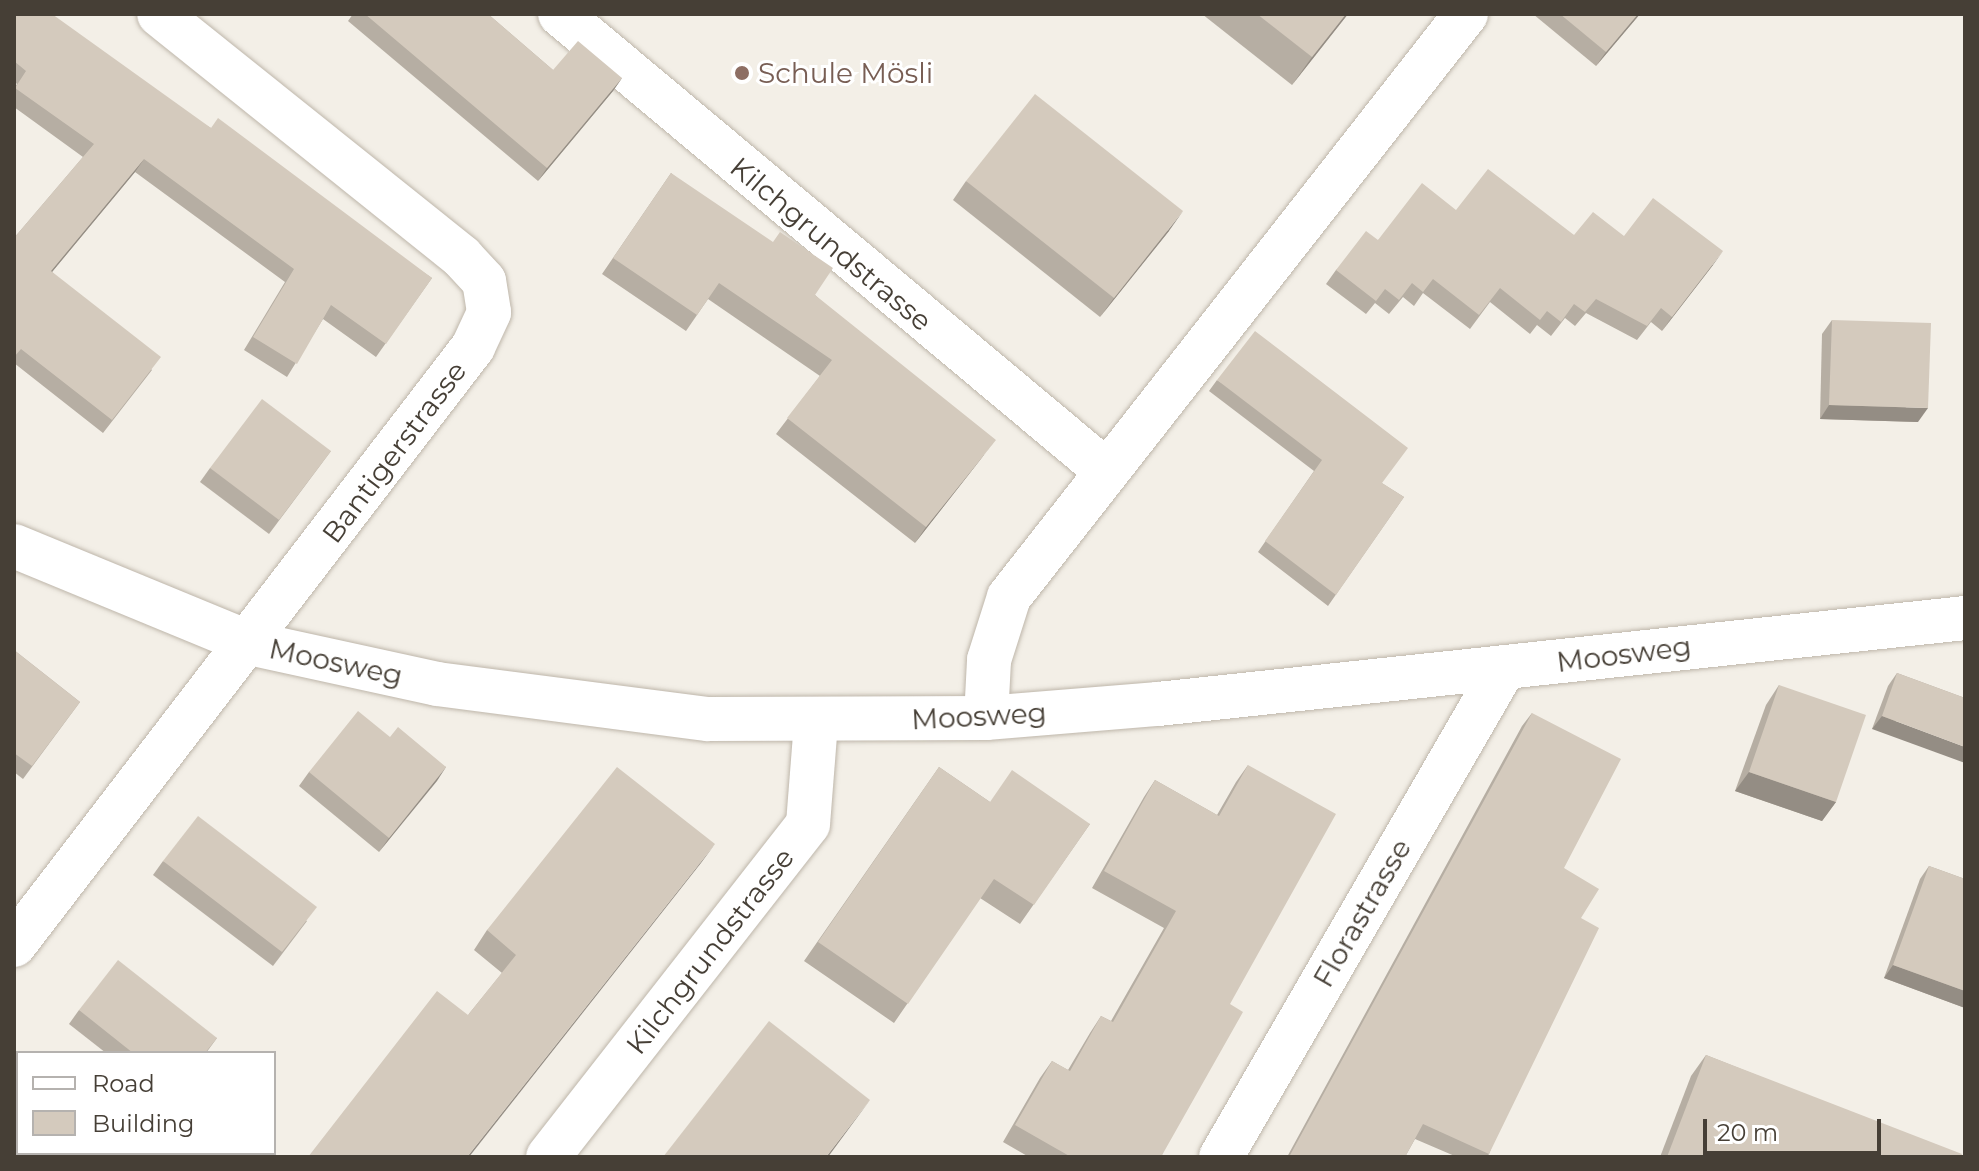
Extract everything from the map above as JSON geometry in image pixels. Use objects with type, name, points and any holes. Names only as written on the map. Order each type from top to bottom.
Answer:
[{"type":"street","name":"Bantigerstrasse","points":[[14,945],[249,643],[473,347],[489,296],[462,257],[159,14]]},
{"type":"street","name":"Kilchgrundstrasse","points":[[560,14],[1105,470]]},
{"type":"street","points":[[986,718],[989,660],[1009,597],[1105,470],[1466,14]]},
{"type":"street","name":"Moosweg","points":[[14,546],[249,643],[579,707],[816,722],[986,718],[1504,668],[1965,618]]},
{"type":"street","name":"Florastrasse","points":[[1221,1157],[1504,668]]},
{"type":"street","name":"Kilchgrundstrasse","points":[[548,1157],[802,834],[814,800],[816,722]]},
{"type":"building","points":[[14,14],[52,14],[211,128],[218,118],[432,278],[386,344],[331,305],[297,364],[253,337],[294,269],[144,159],[51,271],[161,357],[112,420],[21,349],[14,357],[14,238],[94,144],[15,88],[26,71],[14,61]]},
{"type":"building","points":[[365,14],[488,14],[553,70],[578,41],[622,78],[547,168]]},
{"type":"building","points":[[1257,14],[1346,14],[1312,57]]},
{"type":"building","points":[[1560,14],[1638,14],[1606,52]]},
{"type":"building","points":[[1035,94],[1183,211],[1114,298],[966,181]]},
{"type":"building","points":[[1488,169],[1574,235],[1593,212],[1624,236],[1653,198],[1723,251],[1672,317],[1661,308],[1647,326],[1596,299],[1585,312],[1574,304],[1561,322],[1547,311],[1540,320],[1500,288],[1479,315],[1433,279],[1423,292],[1412,283],[1399,300],[1385,289],[1376,301],[1336,270],[1366,231],[1378,240],[1422,183],[1456,210]]},
{"type":"building","points":[[671,173],[773,242],[780,232],[833,268],[815,295],[996,440],[926,527],[787,418],[832,360],[719,283],[697,315],[613,258]]},
{"type":"building","points":[[1832,320],[1931,323],[1928,408],[1829,405]]},
{"type":"building","points":[[1255,331],[1408,448],[1382,483],[1404,497],[1336,595],[1265,541],[1322,460],[1217,380]]},
{"type":"building","points":[[262,399],[331,451],[279,520],[210,468]]},
{"type":"building","points":[[14,650],[80,702],[32,766],[14,753]]},
{"type":"building","points":[[1897,673],[1965,698],[1965,747],[1882,716]]},
{"type":"building","points":[[1779,685],[1866,715],[1836,802],[1749,772]]},
{"type":"building","points":[[358,711],[390,737],[398,727],[446,767],[389,838],[309,772]]},
{"type":"building","points":[[1532,713],[1621,759],[1564,868],[1599,889],[1581,918],[1599,928],[1489,1154],[1423,1124],[1405,1157],[1289,1157]]},
{"type":"building","points":[[1248,765],[1336,814],[1230,1004],[1243,1012],[1161,1157],[1071,1157],[1015,1125],[1052,1061],[1070,1071],[1101,1016],[1113,1022],[1176,911],[1104,871],[1155,780],[1219,816]]},
{"type":"building","points":[[617,767],[715,844],[467,1157],[308,1157],[437,991],[468,1015],[516,955],[487,930]]},
{"type":"building","points":[[939,767],[990,802],[1012,770],[1090,824],[1034,905],[994,879],[908,1004],[818,942]]},
{"type":"building","points":[[198,816],[317,907],[282,952],[163,861]]},
{"type":"building","points":[[1929,866],[1965,879],[1965,991],[1893,965]]},
{"type":"building","points":[[118,960],[217,1038],[207,1051],[130,1051],[79,1010]]},
{"type":"building","points":[[769,1021],[870,1100],[826,1157],[663,1157]]},
{"type":"building","points":[[1706,1055],[1962,1154],[1961,1157],[1667,1157]]},
{"type":"building","points":[[15,1084],[16,1155],[108,1157],[14,1157]]},
{"type":"place","name":"Schule Mösli","points":[[742,73]]}]
